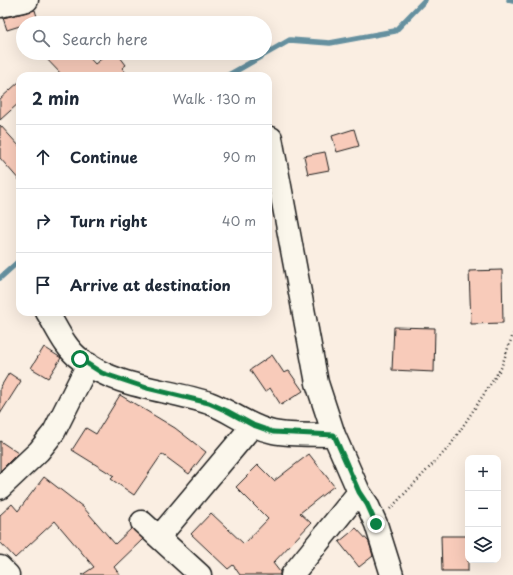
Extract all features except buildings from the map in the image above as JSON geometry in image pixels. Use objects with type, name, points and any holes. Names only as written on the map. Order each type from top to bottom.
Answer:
[{"type":"street","points":[[0,6],[27,0]]},
{"type":"street","points":[[272,143],[317,382],[334,435],[359,492],[367,504],[376,524],[392,575]]},
{"type":"street","points":[[49,316],[67,345],[80,359],[102,373],[147,388],[209,403],[253,425],[279,432],[334,435]]},
{"type":"street","points":[[0,488],[39,451],[54,432],[88,364]]},
{"type":"street","points":[[159,537],[253,425]]},
{"type":"street","points":[[292,575],[359,492]]},
{"type":"street","points":[[142,522],[200,575]]},
{"type":"street","points":[[0,568],[8,575]]},
{"type":"path","points":[[376,524],[450,446],[502,368],[513,334]]},
{"type":"waterway","points":[[272,50],[290,40],[330,43],[395,31],[425,0]]},
{"type":"waterway","points":[[509,0],[513,1]]},
{"type":"waterway","points":[[234,72],[255,60]]},
{"type":"waterway","points":[[0,278],[16,264]]},
{"type":"route","points":[[80,359],[102,373],[147,388],[209,403],[253,425],[273,432],[334,435],[359,492],[367,504],[376,524]]}]
